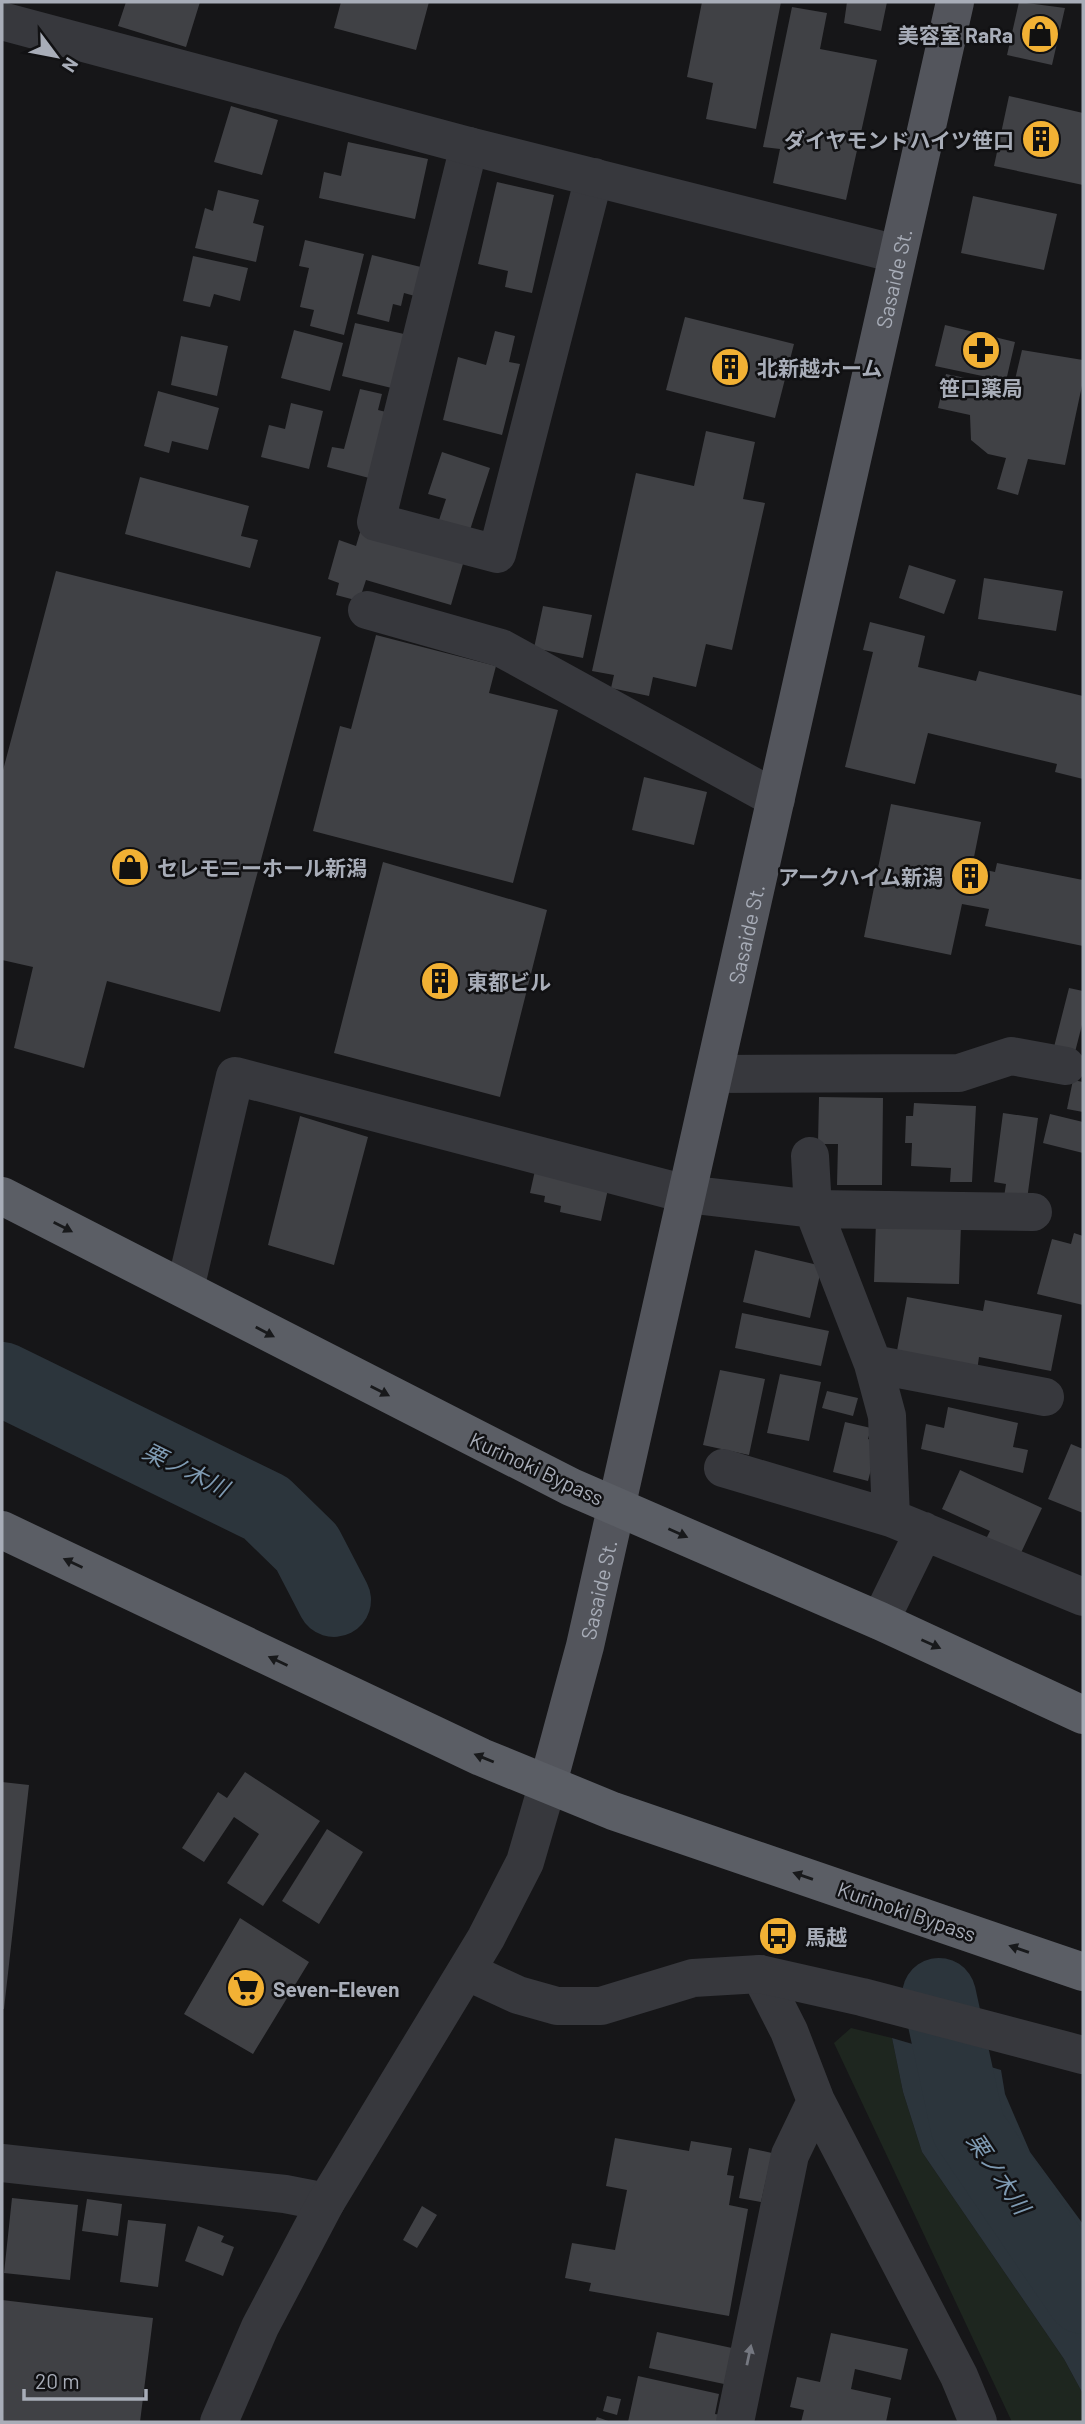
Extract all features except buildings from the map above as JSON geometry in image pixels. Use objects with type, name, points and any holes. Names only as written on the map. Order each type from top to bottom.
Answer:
[{"type":"highway","name":"Kurinoki Bypass","points":[[2,1196],[570,1487],[880,1621],[1083,1715]]},
{"type":"highway","name":"Kurinoki Bypass","points":[[2,1530],[481,1757],[613,1811],[1083,1972]]},
{"type":"main road","name":"Sasaide St.","points":[[548,1783],[584,1646],[955,2]]},
{"type":"street","points":[[2,20],[469,146],[897,254]]},
{"type":"street","points":[[469,146],[376,522],[497,554],[594,177]]},
{"type":"street","points":[[367,610],[500,648],[776,799]]},
{"type":"street","points":[[714,1074],[959,1073],[1012,1056],[1066,1066]]},
{"type":"street","points":[[185,1289],[236,1076],[686,1194],[813,1209],[1033,1212]]},
{"type":"street","points":[[810,1156],[813,1209],[873,1364],[887,1416],[908,1525],[880,1621]]},
{"type":"street","points":[[873,1364],[1045,1397]]},
{"type":"street","points":[[723,1468],[908,1525],[1083,1597]]},
{"type":"street","points":[[219,2422],[260,2327],[326,2202],[466,1970],[525,1862],[548,1783]]},
{"type":"street","points":[[466,1970],[518,1996],[557,2006],[601,2006],[693,1978],[760,1974],[862,1997],[1083,2055]]},
{"type":"street","points":[[760,1974],[789,2031],[816,2101],[959,2376],[978,2422]]},
{"type":"street","points":[[735,2422],[790,2155],[816,2101]]},
{"type":"street","points":[[2,2163],[285,2194],[326,2202]]},
{"type":"shaded area","points":[[851,2028],[892,2038],[903,2092],[922,2152],[1064,2359],[1083,2394],[1083,2422],[1012,2422],[834,2043]]},
{"type":"water","points":[[892,2038],[1001,2070],[1005,2094],[1030,2152],[1083,2224],[1083,2394],[1064,2359],[922,2152],[903,2092]]},
{"type":"waterway","name":"栗ノ木川","points":[[2,1379],[266,1508],[307,1548],[334,1600]]},
{"type":"waterway","name":"栗ノ木川","points":[[939,1995],[968,2128],[1083,2297]]},
{"type":"place","name":"美容室 RaRa","points":[[1040,34]]},
{"type":"place","name":"ダイヤモンドハイツ笹口","points":[[1041,139]]},
{"type":"place","name":"笹口薬局","points":[[981,350]]},
{"type":"place","name":"北新越ホーム","points":[[730,367]]},
{"type":"place","name":"セレモニーホール新潟","points":[[130,867]]},
{"type":"place","name":"アークハイム新潟","points":[[970,876]]},
{"type":"place","name":"東都ビル","points":[[440,981]]},
{"type":"place","name":"馬越","points":[[778,1936]]},
{"type":"place","name":"Seven-Eleven","points":[[246,1988]]}]
